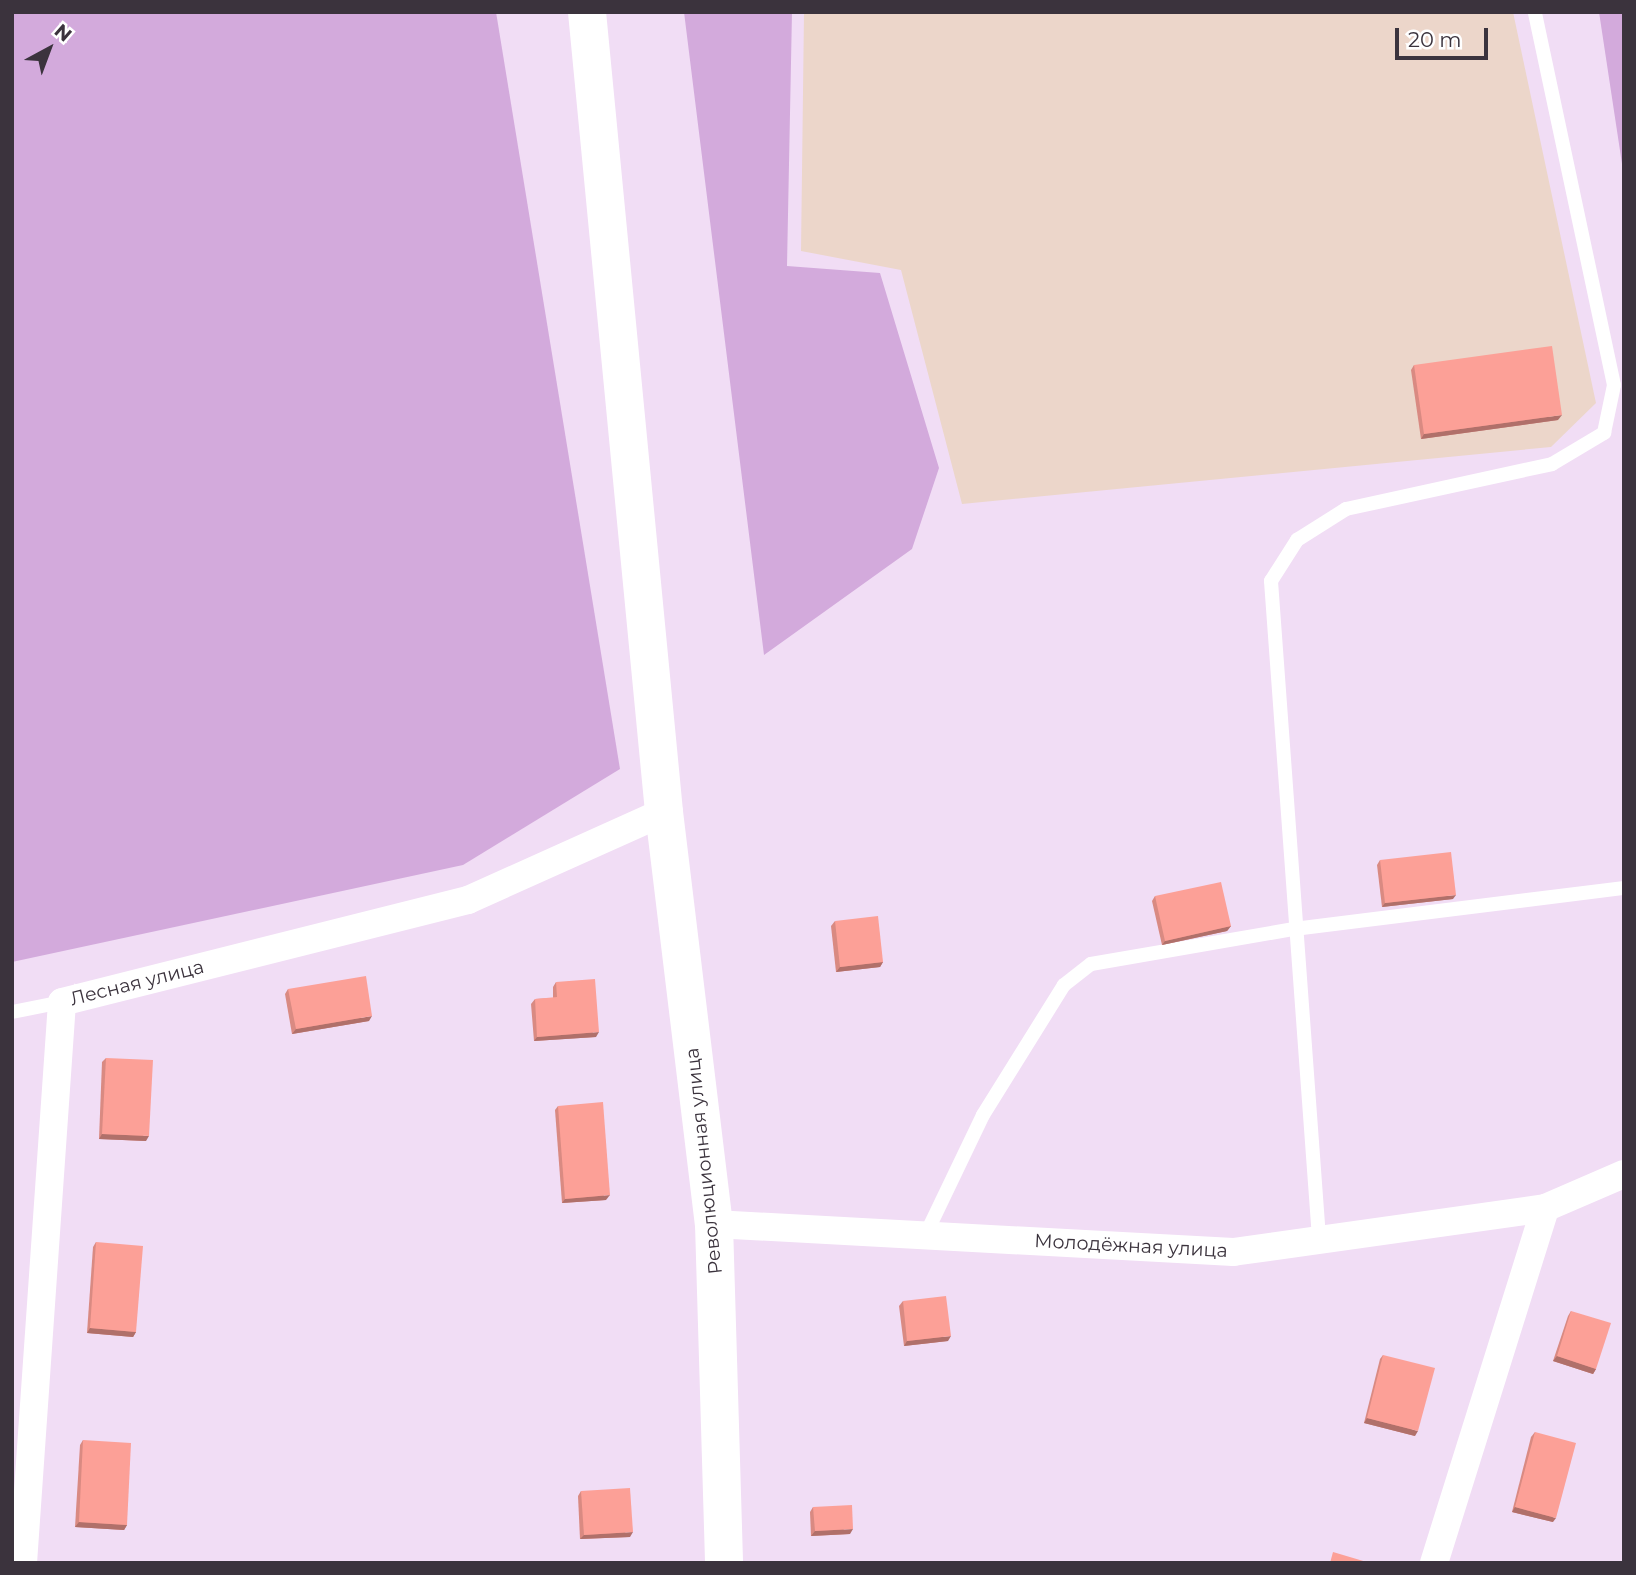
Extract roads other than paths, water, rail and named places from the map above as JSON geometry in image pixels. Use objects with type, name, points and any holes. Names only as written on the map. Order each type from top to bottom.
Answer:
[{"type":"street","name":"Революционная улица","points":[[587,12],[664,807],[714,1224],[724,1563]]},
{"type":"street","name":"Лесная улица","points":[[23,1563],[62,1002],[468,900],[664,807]]},
{"type":"street","name":"Молодёжная улица","points":[[714,1224],[1233,1252],[1545,1208],[1624,1174]]},
{"type":"street","points":[[1434,1563],[1545,1208]]},
{"type":"lane","points":[[1319,1238],[1294,929],[1271,581],[1297,540],[1346,509],[1552,464],[1604,433],[1614,385],[1535,12]]},
{"type":"lane","points":[[925,1236],[983,1115],[1064,985],[1091,964],[1294,929],[1624,888]]},
{"type":"lane","points":[[12,1012],[62,1002]]}]
